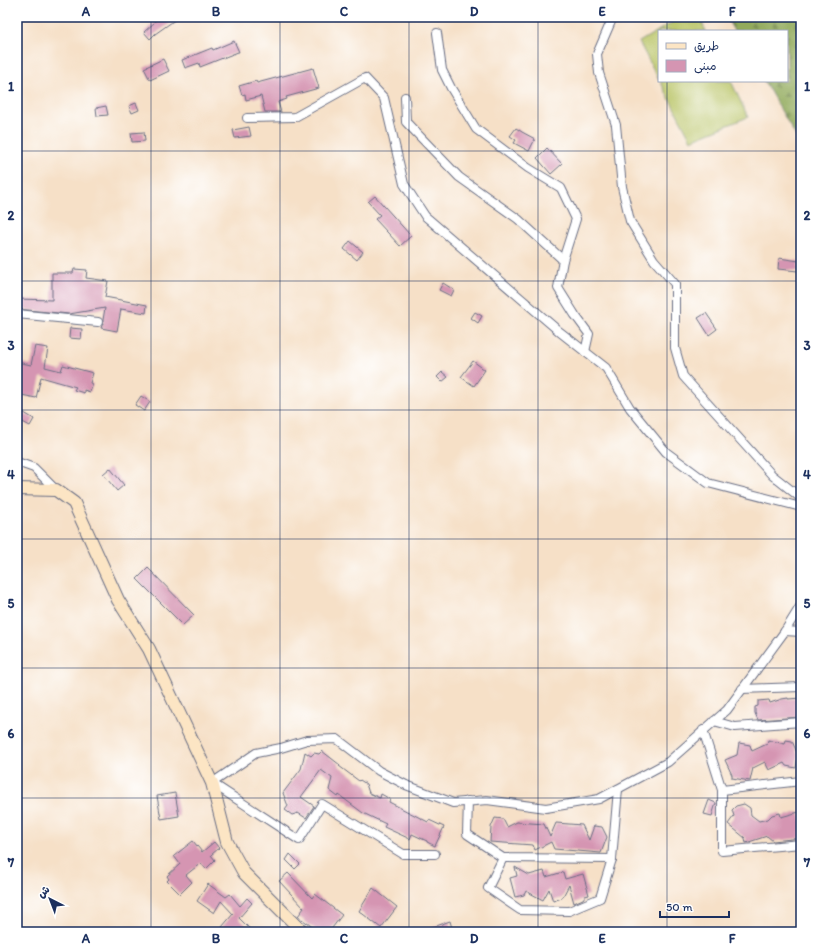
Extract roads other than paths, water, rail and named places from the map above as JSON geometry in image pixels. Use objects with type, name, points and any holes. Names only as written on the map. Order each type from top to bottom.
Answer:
[{"type":"main road","points":[[17,489],[56,490],[74,503],[118,600],[149,649],[212,783],[227,842],[244,872],[303,932]]},
{"type":"street","points":[[613,17],[598,54],[599,73],[616,125],[622,187],[630,221],[654,260],[675,284],[675,348],[683,376],[772,475],[801,498]]},
{"type":"street","points":[[437,33],[442,70],[476,129],[528,168],[561,188],[576,219],[563,260],[558,288],[589,334],[585,352]]},
{"type":"street","points":[[247,118],[295,117],[365,78],[384,98],[404,184],[424,216],[560,332],[606,368],[630,408],[666,452],[708,483],[801,507]]},
{"type":"street","points":[[405,97],[406,122],[459,177],[518,219],[563,260]]},
{"type":"street","points":[[17,314],[98,322]]},
{"type":"street","points":[[17,462],[34,468],[56,490]]},
{"type":"street","points":[[435,854],[402,854],[322,804],[299,840],[212,783],[256,753],[281,748],[307,740],[337,739],[379,771],[406,785],[453,803],[487,800],[546,808],[599,799],[668,762],[726,710],[785,631],[801,606]]},
{"type":"street","points":[[785,631],[801,632]]},
{"type":"street","points":[[742,689],[801,687]]},
{"type":"street","points":[[714,721],[735,727],[801,722]]},
{"type":"street","points":[[703,730],[722,790],[722,851],[801,844]]},
{"type":"street","points":[[722,790],[801,781]]},
{"type":"street","points":[[503,858],[488,888],[520,910],[569,911],[600,898],[612,860],[618,789]]},
{"type":"street","points":[[468,801],[467,834],[503,858],[612,860]]}]
